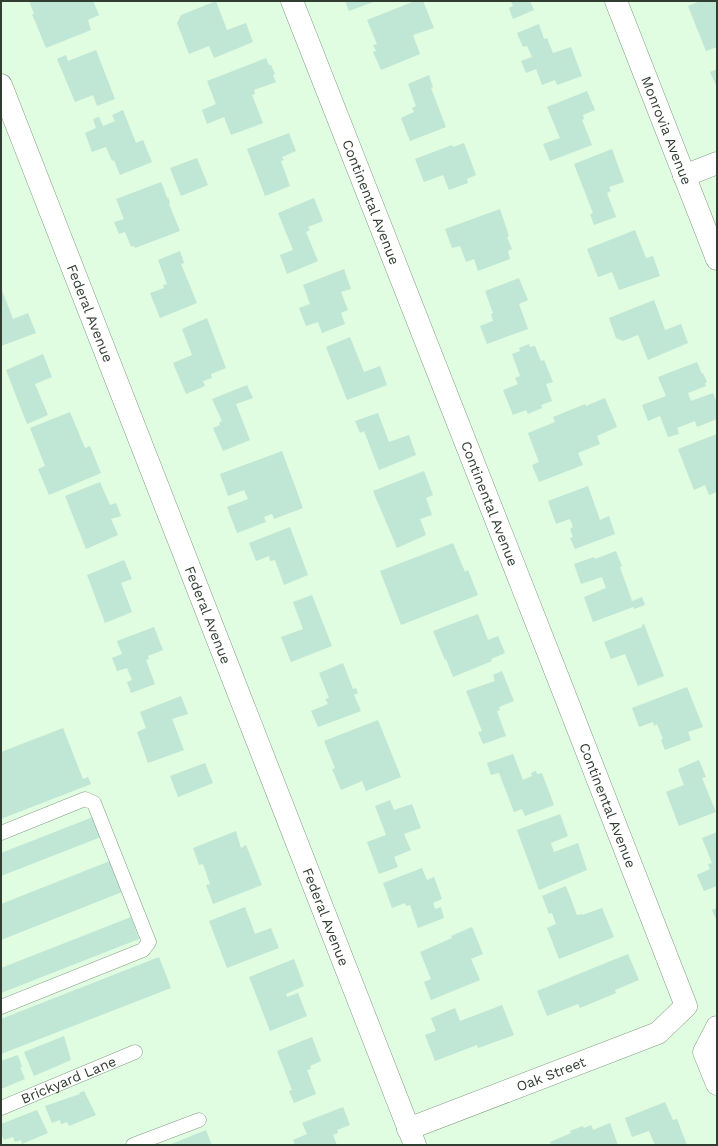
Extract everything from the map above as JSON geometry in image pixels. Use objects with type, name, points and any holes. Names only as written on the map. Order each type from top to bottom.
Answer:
[{"type":"street","name":"Continental Avenue","points":[[292,1],[686,1006]]},
{"type":"street","name":"Monrovia Avenue","points":[[616,1],[717,259]]},
{"type":"street","name":"Federal Avenue","points":[[1,85],[412,1137]]},
{"type":"street","points":[[684,176],[717,163]]},
{"type":"street","name":"Oak Street","points":[[412,1137],[658,1033],[686,1006]]},
{"type":"street","points":[[717,1027],[704,1052],[717,1084]]},
{"type":"lane","points":[[1,833],[85,799],[94,803],[149,942],[143,950],[1,1007]]},
{"type":"lane","name":"Brickyard Lane","points":[[1,1108],[135,1052]]},
{"type":"lane","points":[[133,1145],[199,1120]]},
{"type":"building","points":[[29,1],[93,1],[99,15],[88,20],[91,30],[46,48],[32,14],[34,14]]},
{"type":"building","points":[[216,1],[227,30],[246,23],[253,42],[214,58],[209,46],[189,54],[177,23],[181,15]]},
{"type":"building","points":[[345,1],[376,1],[349,11]]},
{"type":"building","points":[[415,1],[423,1],[434,28],[413,35],[420,54],[381,70],[373,52],[376,51],[373,45],[377,44],[367,20]]},
{"type":"building","points":[[511,1],[530,1],[534,10],[513,19],[509,8],[513,6]]},
{"type":"building","points":[[700,1],[717,1],[717,47],[706,51],[688,6]]},
{"type":"building","points":[[539,24],[544,39],[547,38],[553,53],[571,47],[582,76],[557,85],[555,80],[542,85],[536,69],[526,73],[521,61],[532,57],[527,46],[523,47],[517,33]]},
{"type":"building","points":[[96,50],[115,99],[97,106],[93,95],[75,102],[57,59],[66,55],[68,61]]},
{"type":"building","points":[[266,58],[275,74],[273,75],[276,82],[254,90],[255,94],[252,95],[263,123],[231,135],[224,117],[207,124],[202,110],[216,104],[207,81]]},
{"type":"building","points":[[717,69],[717,88],[710,72]]},
{"type":"building","points":[[429,75],[433,87],[431,88],[446,127],[410,141],[401,118],[414,112],[412,108],[416,106],[408,84]]},
{"type":"building","points":[[587,91],[595,110],[583,115],[584,119],[582,120],[592,145],[550,161],[543,144],[560,138],[547,107]]},
{"type":"building","points":[[123,110],[136,143],[143,140],[152,162],[120,175],[114,160],[112,161],[106,147],[92,152],[85,133],[96,128],[93,119],[99,117],[103,126],[115,121],[112,115]]},
{"type":"building","points":[[289,133],[296,151],[282,157],[284,160],[281,161],[290,186],[265,196],[247,149]]},
{"type":"building","points":[[464,143],[476,175],[467,179],[468,183],[449,190],[443,175],[424,182],[415,159],[452,145],[453,147]]},
{"type":"building","points":[[612,149],[624,182],[609,187],[611,191],[607,193],[616,217],[594,225],[590,214],[593,213],[574,164]]},
{"type":"building","points":[[197,158],[208,185],[181,196],[170,168]]},
{"type":"building","points":[[161,182],[180,231],[135,248],[134,246],[131,247],[125,232],[119,234],[114,222],[124,219],[116,199]]},
{"type":"building","points":[[314,198],[323,221],[308,227],[310,230],[306,232],[318,261],[287,274],[280,255],[293,250],[278,213]]},
{"type":"building","points":[[500,209],[509,236],[507,237],[512,249],[508,251],[510,259],[478,271],[474,259],[466,262],[460,246],[452,248],[445,229]]},
{"type":"building","points":[[635,230],[646,258],[653,256],[660,276],[619,290],[612,272],[598,277],[587,249]]},
{"type":"building","points":[[180,251],[184,263],[181,264],[197,303],[160,318],[150,293],[164,288],[163,285],[167,284],[158,260]]},
{"type":"building","points":[[344,269],[351,289],[341,292],[348,310],[341,313],[345,324],[322,333],[318,322],[306,326],[299,308],[310,304],[303,285]]},
{"type":"building","points":[[519,278],[528,300],[519,304],[528,329],[487,344],[480,326],[493,321],[491,314],[493,313],[485,291]]},
{"type":"building","points":[[1,288],[13,319],[28,313],[36,333],[1,346]]},
{"type":"building","points":[[654,300],[665,330],[681,324],[688,343],[648,360],[638,335],[623,341],[616,338],[609,318]]},
{"type":"building","points":[[207,318],[226,368],[211,374],[212,378],[203,381],[205,386],[186,394],[173,363],[192,355],[182,329]]},
{"type":"building","points":[[350,337],[364,372],[380,366],[387,385],[347,400],[326,347]]},
{"type":"building","points":[[529,344],[530,347],[535,346],[541,361],[544,360],[553,382],[546,384],[552,401],[541,405],[542,408],[528,414],[526,410],[513,415],[503,390],[518,384],[515,378],[520,376],[512,354],[520,351],[519,348]]},
{"type":"building","points":[[43,354],[52,377],[35,384],[48,415],[27,424],[6,370]]},
{"type":"building","points":[[697,362],[707,382],[705,383],[706,386],[688,393],[691,401],[713,393],[717,403],[717,419],[697,427],[695,421],[677,428],[679,434],[668,437],[660,416],[648,421],[642,405],[666,396],[658,377]]},
{"type":"building","points":[[247,385],[253,398],[236,404],[250,440],[223,451],[213,428],[220,425],[219,423],[222,421],[212,399]]},
{"type":"building","points":[[605,398],[617,427],[597,436],[600,444],[578,453],[583,465],[539,482],[532,465],[539,462],[528,433],[555,422],[553,417],[585,404],[586,406]]},
{"type":"building","points":[[70,412],[85,448],[90,446],[101,473],[49,495],[38,469],[45,466],[30,428]]},
{"type":"building","points":[[378,413],[389,442],[409,435],[416,455],[379,470],[364,431],[360,433],[355,421]]},
{"type":"building","points":[[717,434],[717,492],[709,495],[705,485],[694,490],[678,449]]},
{"type":"building","points":[[282,451],[303,508],[274,519],[272,514],[264,517],[266,522],[237,533],[227,507],[248,499],[244,490],[228,496],[220,474]]},
{"type":"building","points":[[424,471],[433,495],[426,498],[432,515],[420,519],[426,535],[397,548],[373,491]]},
{"type":"building","points":[[100,482],[110,505],[116,503],[121,516],[111,519],[118,535],[86,549],[65,496]]},
{"type":"building","points":[[588,486],[600,520],[609,516],[615,534],[575,549],[570,538],[573,537],[570,529],[573,527],[570,519],[556,524],[548,501]]},
{"type":"building","points":[[290,527],[308,575],[284,585],[275,560],[270,561],[269,556],[256,561],[249,543]]},
{"type":"building","points":[[453,543],[465,572],[468,570],[478,595],[401,625],[380,571]]},
{"type":"building","points":[[616,551],[632,601],[642,597],[645,605],[634,609],[633,607],[593,622],[584,597],[606,588],[602,577],[581,584],[574,564],[594,557],[595,559]]},
{"type":"building","points":[[124,560],[132,579],[121,583],[132,612],[105,623],[87,575]]},
{"type":"building","points":[[312,595],[332,646],[291,662],[281,637],[303,629],[293,602]]},
{"type":"building","points":[[478,614],[488,640],[498,636],[505,653],[491,659],[492,661],[453,677],[433,631]]},
{"type":"building","points":[[644,624],[664,676],[638,686],[625,654],[611,659],[604,642],[642,627]]},
{"type":"building","points":[[154,627],[163,650],[148,656],[149,659],[146,660],[155,684],[131,693],[127,682],[132,680],[127,668],[117,671],[112,658],[122,654],[117,641]]},
{"type":"building","points":[[343,663],[353,689],[356,688],[358,693],[354,695],[361,711],[318,727],[311,711],[328,704],[325,699],[329,698],[319,673]]},
{"type":"building","points":[[502,671],[514,701],[499,707],[500,710],[497,711],[506,736],[483,744],[478,732],[482,731],[466,691],[495,681],[493,675]]},
{"type":"building","points":[[687,687],[703,727],[688,732],[691,740],[665,750],[661,740],[663,739],[657,724],[654,726],[653,722],[639,727],[632,708]]},
{"type":"building","points":[[181,696],[188,714],[172,719],[184,750],[148,763],[137,732],[146,728],[140,712]]},
{"type":"building","points":[[378,720],[401,777],[366,791],[362,781],[341,790],[332,769],[335,768],[324,741]]},
{"type":"building","points":[[63,728],[83,779],[88,777],[91,784],[1,819],[1,752]]},
{"type":"building","points":[[513,754],[523,780],[532,776],[531,773],[536,771],[537,774],[542,773],[554,805],[525,816],[522,809],[514,812],[499,773],[491,775],[487,763]]},
{"type":"building","points":[[699,760],[706,777],[702,778],[716,812],[679,826],[666,792],[684,785],[678,769]]},
{"type":"building","points":[[205,763],[213,783],[178,797],[170,776]]},
{"type":"building","points":[[390,800],[394,810],[412,804],[421,828],[404,834],[411,850],[394,857],[398,867],[379,874],[367,842],[386,835],[375,806]]},
{"type":"building","points":[[560,814],[568,836],[551,843],[554,852],[578,843],[587,870],[539,890],[517,830]]},
{"type":"building","points":[[93,817],[101,837],[1,876],[1,853]]},
{"type":"building","points":[[236,831],[241,848],[246,845],[262,885],[213,904],[206,885],[210,884],[203,864],[199,865],[193,848]]},
{"type":"building","points":[[717,832],[717,886],[704,891],[697,875],[710,869],[708,864],[712,863],[702,838]]},
{"type":"building","points":[[110,861],[122,892],[1,940],[1,904]]},
{"type":"building","points":[[422,868],[427,880],[434,877],[442,899],[433,903],[435,909],[441,907],[444,918],[418,928],[410,905],[406,906],[405,903],[392,908],[383,883]]},
{"type":"building","points":[[566,886],[577,915],[582,915],[602,908],[614,937],[559,959],[547,928],[556,924],[552,913],[549,914],[542,896]]},
{"type":"building","points":[[245,907],[255,934],[271,928],[279,948],[227,968],[209,921]]},
{"type":"building","points":[[717,908],[717,922],[712,910]]},
{"type":"building","points":[[131,917],[139,939],[1,993],[1,968]]},
{"type":"building","points":[[472,927],[483,954],[471,959],[480,980],[431,1000],[424,982],[431,979],[420,952],[452,938],[451,936]]},
{"type":"building","points":[[628,954],[639,980],[615,990],[616,993],[580,1008],[578,1004],[547,1016],[537,991]]},
{"type":"building","points":[[159,957],[171,988],[1,1054],[1,1019]]},
{"type":"building","points":[[294,959],[304,986],[286,994],[287,997],[298,993],[307,1016],[270,1031],[249,977]]},
{"type":"building","points":[[502,1005],[514,1035],[478,1048],[477,1045],[435,1061],[425,1035],[436,1031],[431,1018],[455,1008],[460,1021]]},
{"type":"building","points":[[64,1036],[71,1060],[34,1076],[24,1052]]},
{"type":"building","points":[[312,1037],[321,1061],[310,1066],[311,1069],[307,1070],[316,1094],[294,1103],[289,1091],[292,1090],[277,1051]]},
{"type":"building","points":[[18,1055],[22,1067],[20,1067],[25,1079],[1,1089],[1,1061]]},
{"type":"building","points":[[84,1091],[96,1115],[69,1126],[67,1122],[61,1124],[60,1120],[52,1123],[45,1106],[80,1094],[79,1093]]},
{"type":"building","points":[[665,1102],[673,1120],[677,1119],[687,1145],[655,1145],[649,1131],[632,1137],[625,1118]]},
{"type":"building","points":[[343,1107],[350,1125],[337,1130],[338,1133],[333,1135],[337,1145],[295,1145],[293,1140],[307,1134],[302,1123]]},
{"type":"building","points":[[37,1110],[48,1133],[22,1144],[21,1140],[15,1142],[13,1137],[4,1140],[1,1133],[1,1124]]},
{"type":"building","points":[[610,1123],[618,1145],[551,1145],[550,1142],[583,1126],[584,1128],[591,1125],[593,1130]]},
{"type":"building","points":[[206,1130],[212,1145],[169,1145]]}]
